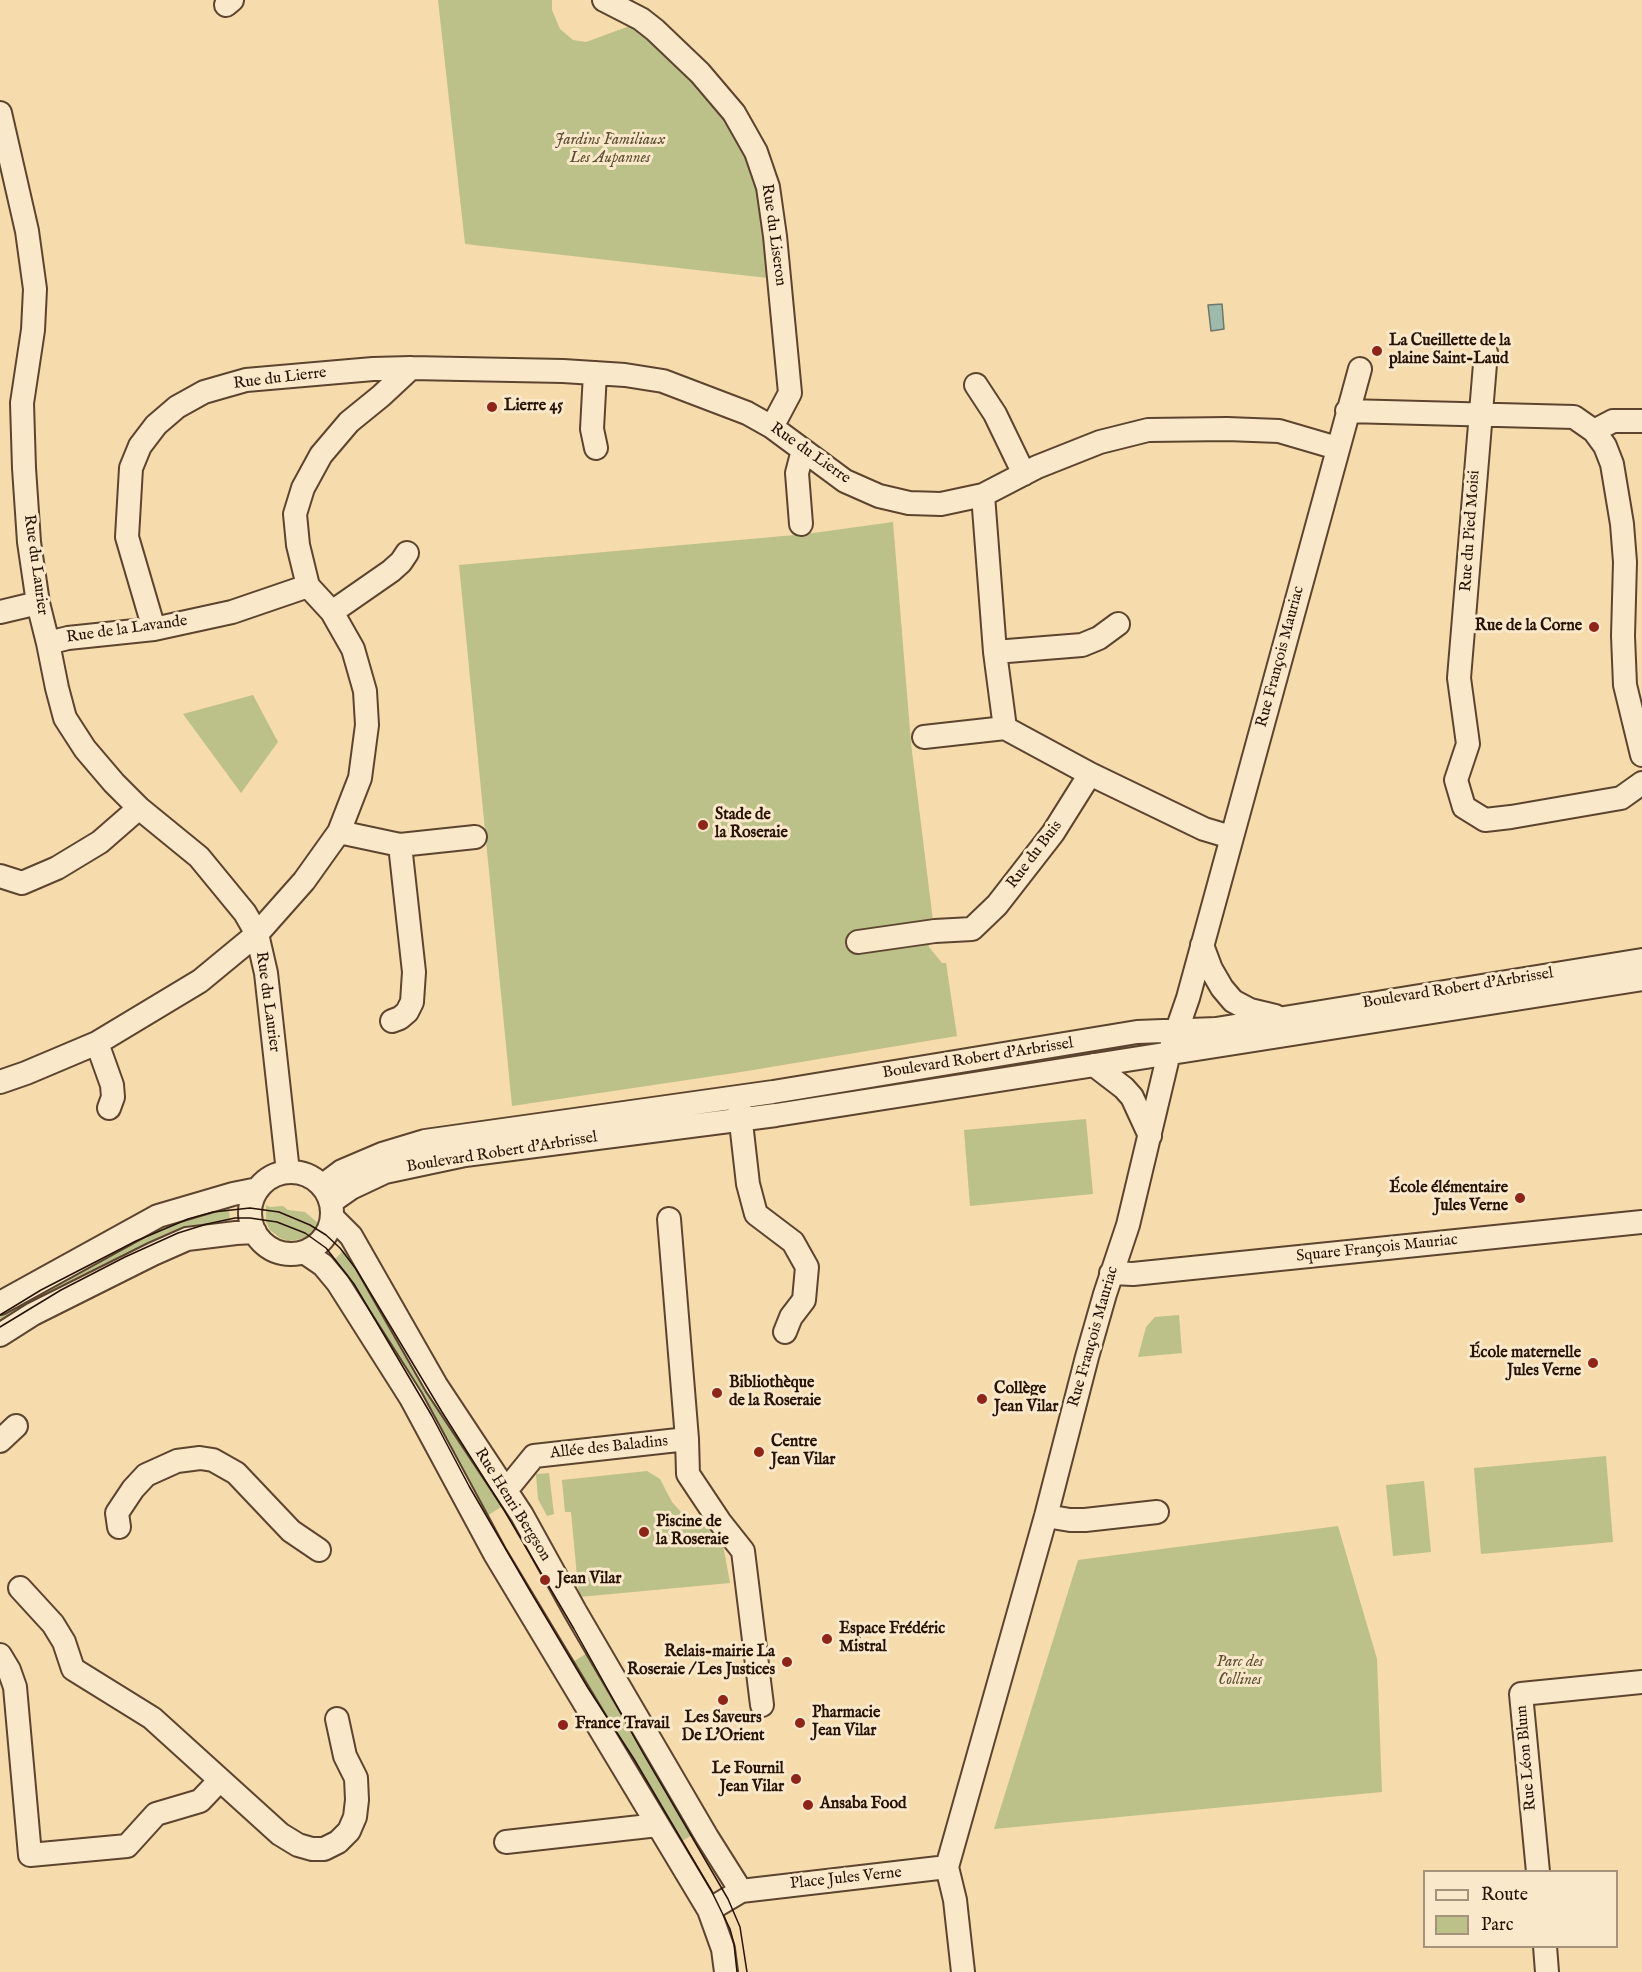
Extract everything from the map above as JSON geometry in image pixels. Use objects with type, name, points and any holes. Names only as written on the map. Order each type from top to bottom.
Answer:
[{"type":"street","name":"Rue du Liseron","points":[[604,0],[641,19],[700,73],[734,113],[756,152],[768,187],[772,216],[789,393],[772,427]]},
{"type":"street","name":"Rue du Laurier","points":[[0,113],[32,262],[35,289],[33,330],[22,403],[29,542],[38,603],[65,718],[85,749],[114,783],[139,808],[199,857],[245,913],[257,934],[266,973],[288,1172]]},
{"type":"street","name":"Rue du Pied Moisi","points":[[1486,352],[1459,678],[1468,744],[1456,780],[1464,807],[1485,819],[1511,817],[1621,798],[1642,783]]},
{"type":"street","name":"Rue du Lierre","points":[[154,629],[127,537],[130,468],[140,446],[156,425],[177,407],[204,392],[246,381],[373,369],[411,368],[595,373],[663,381],[747,413],[772,427],[845,481],[879,496],[909,502],[941,504],[983,495],[1024,474],[1100,442],[1148,430],[1279,431],[1337,448]]},
{"type":"street","points":[[0,1082],[97,1043],[200,981],[257,934],[304,881],[339,832],[360,778],[367,724],[365,691],[353,649],[332,612],[308,586],[298,545],[295,514],[303,488],[321,455],[349,422],[411,368]]},
{"type":"street","name":"Rue François Mauriac","points":[[947,1868],[1046,1516],[1087,1357],[1111,1273],[1128,1225],[1169,1053],[1202,945],[1360,369]]},
{"type":"street","points":[[595,373],[591,429],[596,448]]},
{"type":"street","points":[[976,385],[995,414],[1024,474]]},
{"type":"street","points":[[1347,411],[1574,417],[1594,432],[1605,446],[1612,464],[1622,524],[1625,561],[1633,594],[1623,636],[1625,685],[1642,755]]},
{"type":"street","points":[[1594,432],[1613,421],[1642,421]]},
{"type":"street","points":[[801,525],[796,473],[803,450]]},
{"type":"street","points":[[983,495],[995,652],[1005,728]]},
{"type":"street","points":[[332,612],[391,570],[407,553]]},
{"type":"street","name":"Rue de la Lavande","points":[[48,643],[68,638],[154,629],[232,612],[308,586]]},
{"type":"street","points":[[0,612],[38,603]]},
{"type":"street","points":[[995,652],[1082,645],[1099,638],[1118,624]]},
{"type":"street","points":[[924,737],[1005,728],[1090,774],[1204,829],[1231,837]]},
{"type":"street","name":"Rue du Buis","points":[[858,942],[935,931],[972,929],[997,905],[1053,833],[1090,774]]},
{"type":"street","points":[[0,876],[22,883],[57,868],[100,842],[139,808]]},
{"type":"street","points":[[339,832],[400,845],[475,837]]},
{"type":"street","points":[[392,1022],[407,1012],[412,1002],[414,972],[400,845]]},
{"type":"street","points":[[1202,945],[1211,969],[1233,1001],[1250,1010],[1282,1017]]},
{"type":"street","name":"Boulevard Robert d'Arbrissel","points":[[328,1202],[342,1171],[382,1154],[425,1141],[738,1097],[1137,1032],[1211,1029],[1642,960]]},
{"type":"street","name":"Boulevard Robert d'Arbrissel","points":[[328,1202],[385,1172],[465,1155],[741,1120],[1642,979]]},
{"type":"street","points":[[97,1043],[112,1085],[113,1097],[109,1108]]},
{"type":"street","points":[[1094,1065],[1132,1097],[1150,1136]]},
{"type":"street","points":[[738,1097],[748,1184],[756,1214],[793,1242],[807,1267],[804,1300],[791,1317],[785,1332]]},
{"type":"street","points":[[288,1172],[301,1173],[313,1178],[328,1202],[326,1235],[304,1252],[292,1254],[269,1247],[255,1232],[250,1208],[258,1189],[266,1180],[277,1174],[288,1172]]},
{"type":"street","points":[[0,1303],[158,1216],[232,1194],[258,1189]]},
{"type":"street","name":"Rue Henri Bergson","points":[[328,1202],[351,1236],[436,1385],[522,1515],[575,1611],[741,1891]]},
{"type":"street","points":[[669,1219],[687,1439]]},
{"type":"street","name":"Square François Mauriac","points":[[1111,1273],[1133,1274],[1642,1222]]},
{"type":"street","points":[[0,1335],[33,1314],[187,1239],[255,1232]]},
{"type":"street","name":"Rue Henri Bergson","points":[[304,1252],[324,1265],[338,1283],[411,1398],[495,1554],[709,1910]]},
{"type":"street","name":"Allée des Baladins","points":[[512,1483],[534,1456],[687,1439],[688,1474],[720,1522],[743,1551],[762,1705]]},
{"type":"street","points":[[119,1527],[117,1513],[133,1489],[146,1475],[177,1461],[200,1458],[213,1460],[236,1473],[291,1531],[318,1550]]},
{"type":"street","points":[[1046,1516],[1085,1520],[1157,1512]]},
{"type":"street","points":[[20,1588],[59,1633],[73,1669],[152,1718],[279,1834],[298,1845],[312,1849],[324,1849],[338,1842],[349,1831],[355,1817],[356,1778],[345,1756],[337,1719]]},
{"type":"street","points":[[0,1655],[15,1687],[30,1855],[127,1846],[156,1814],[200,1801],[220,1780]]},
{"type":"street","name":"Rue Léon Blum","points":[[1538,1870],[1521,1694],[1642,1682]]},
{"type":"street","points":[[506,1842],[658,1825]]},
{"type":"street","points":[[947,1868],[955,1900],[963,1972]]},
{"type":"street","name":"Place Jules Verne","points":[[709,1910],[741,1891],[947,1868]]},
{"type":"street","points":[[709,1910],[723,1949],[726,1972]]},
{"type":"street","points":[[1545,1948],[1547,1972]]},
{"type":"green space","name":"Jardins Familiaux Les Aupannes","points":[[438,0],[552,0],[552,10],[560,29],[573,40],[586,42],[635,24],[688,72],[745,144],[761,188],[768,278],[465,244]]},
{"type":"green space","name":"Stade de la Roseraie","points":[[893,522],[911,743],[933,921],[927,922],[929,947],[942,963],[946,963],[957,1036],[741,1072],[512,1106],[459,565],[806,534]]},
{"type":"green space","points":[[253,695],[278,742],[241,793],[183,714]]},
{"type":"green space","points":[[1086,1119],[1093,1194],[970,1206],[964,1130]]},
{"type":"green space","points":[[266,1205],[283,1206],[288,1210],[305,1212],[318,1223],[317,1226],[309,1236],[301,1239],[288,1241],[280,1238],[270,1230],[266,1222]]},
{"type":"green space","points":[[229,1208],[230,1221],[195,1229],[0,1329],[0,1313],[138,1238],[211,1210]]},
{"type":"green space","points":[[346,1248],[506,1504],[482,1519],[332,1262]]},
{"type":"green space","points":[[1179,1315],[1182,1353],[1138,1357],[1146,1327],[1155,1317]]},
{"type":"green space","points":[[1606,1456],[1613,1542],[1481,1554],[1474,1468]]},
{"type":"green space","name":"Piscine de la Roseraie","points":[[647,1471],[660,1479],[672,1502],[681,1512],[712,1529],[722,1540],[730,1583],[579,1597],[571,1512],[565,1512],[562,1480]]},
{"type":"green space","points":[[549,1473],[554,1514],[547,1516],[538,1499],[536,1474]]},
{"type":"green space","points":[[1424,1481],[1431,1552],[1393,1556],[1386,1485]]},
{"type":"green space","name":"Parc des Collines","points":[[1338,1526],[1377,1659],[1382,1792],[994,1829],[1078,1560]]},
{"type":"green space","points":[[592,1650],[697,1832],[676,1845],[568,1665]]},
{"type":"shaded area","points":[[1222,304],[1224,329],[1211,331],[1208,305]]},
{"type":"tram line","points":[[0,1315],[41,1290],[136,1241],[188,1219],[213,1212],[250,1208],[279,1212],[310,1225],[326,1235],[340,1248],[356,1269],[574,1629],[728,1899],[740,1927],[747,1972]]},
{"type":"tram line","points":[[0,1327],[61,1290],[125,1257],[178,1233],[207,1224],[235,1218],[277,1222],[305,1233],[326,1248],[354,1284],[432,1416],[469,1486],[529,1589],[588,1688],[634,1759],[711,1890],[730,1929],[737,1972]]},
{"type":"place","name":"La Cueillette de la plaine Saint-Laud","points":[[1377,351]]},
{"type":"place","name":"Lierre 45","points":[[492,407]]},
{"type":"place","name":"Rue de la Corne","points":[[1594,627]]},
{"type":"place","name":"Stade de la Roseraie","points":[[703,825]]},
{"type":"place","name":"École élémentaire Jules Verne","points":[[1520,1198]]},
{"type":"place","name":"École maternelle Jules Verne","points":[[1593,1363]]},
{"type":"place","name":"Bibliothèque de la Roseraie","points":[[717,1393]]},
{"type":"place","name":"Collège Jean Vilar","points":[[982,1399]]},
{"type":"place","name":"Centre Jean Vilar","points":[[759,1452]]},
{"type":"place","name":"Piscine de la Roseraie","points":[[644,1532]]},
{"type":"place","name":"Jean Vilar","points":[[545,1580]]},
{"type":"place","name":"Espace Frédéric Mistral","points":[[827,1639]]},
{"type":"place","name":"Relais-mairie La Roseraie / Les Justices","points":[[787,1662]]},
{"type":"place","name":"Les Saveurs De L'Orient","points":[[723,1700]]},
{"type":"place","name":"Pharmacie Jean Vilar","points":[[800,1723]]},
{"type":"place","name":"France Travail","points":[[563,1725]]},
{"type":"place","name":"Le Fournil Jean Vilar","points":[[796,1779]]},
{"type":"place","name":"Ansaba Food","points":[[808,1805]]}]
